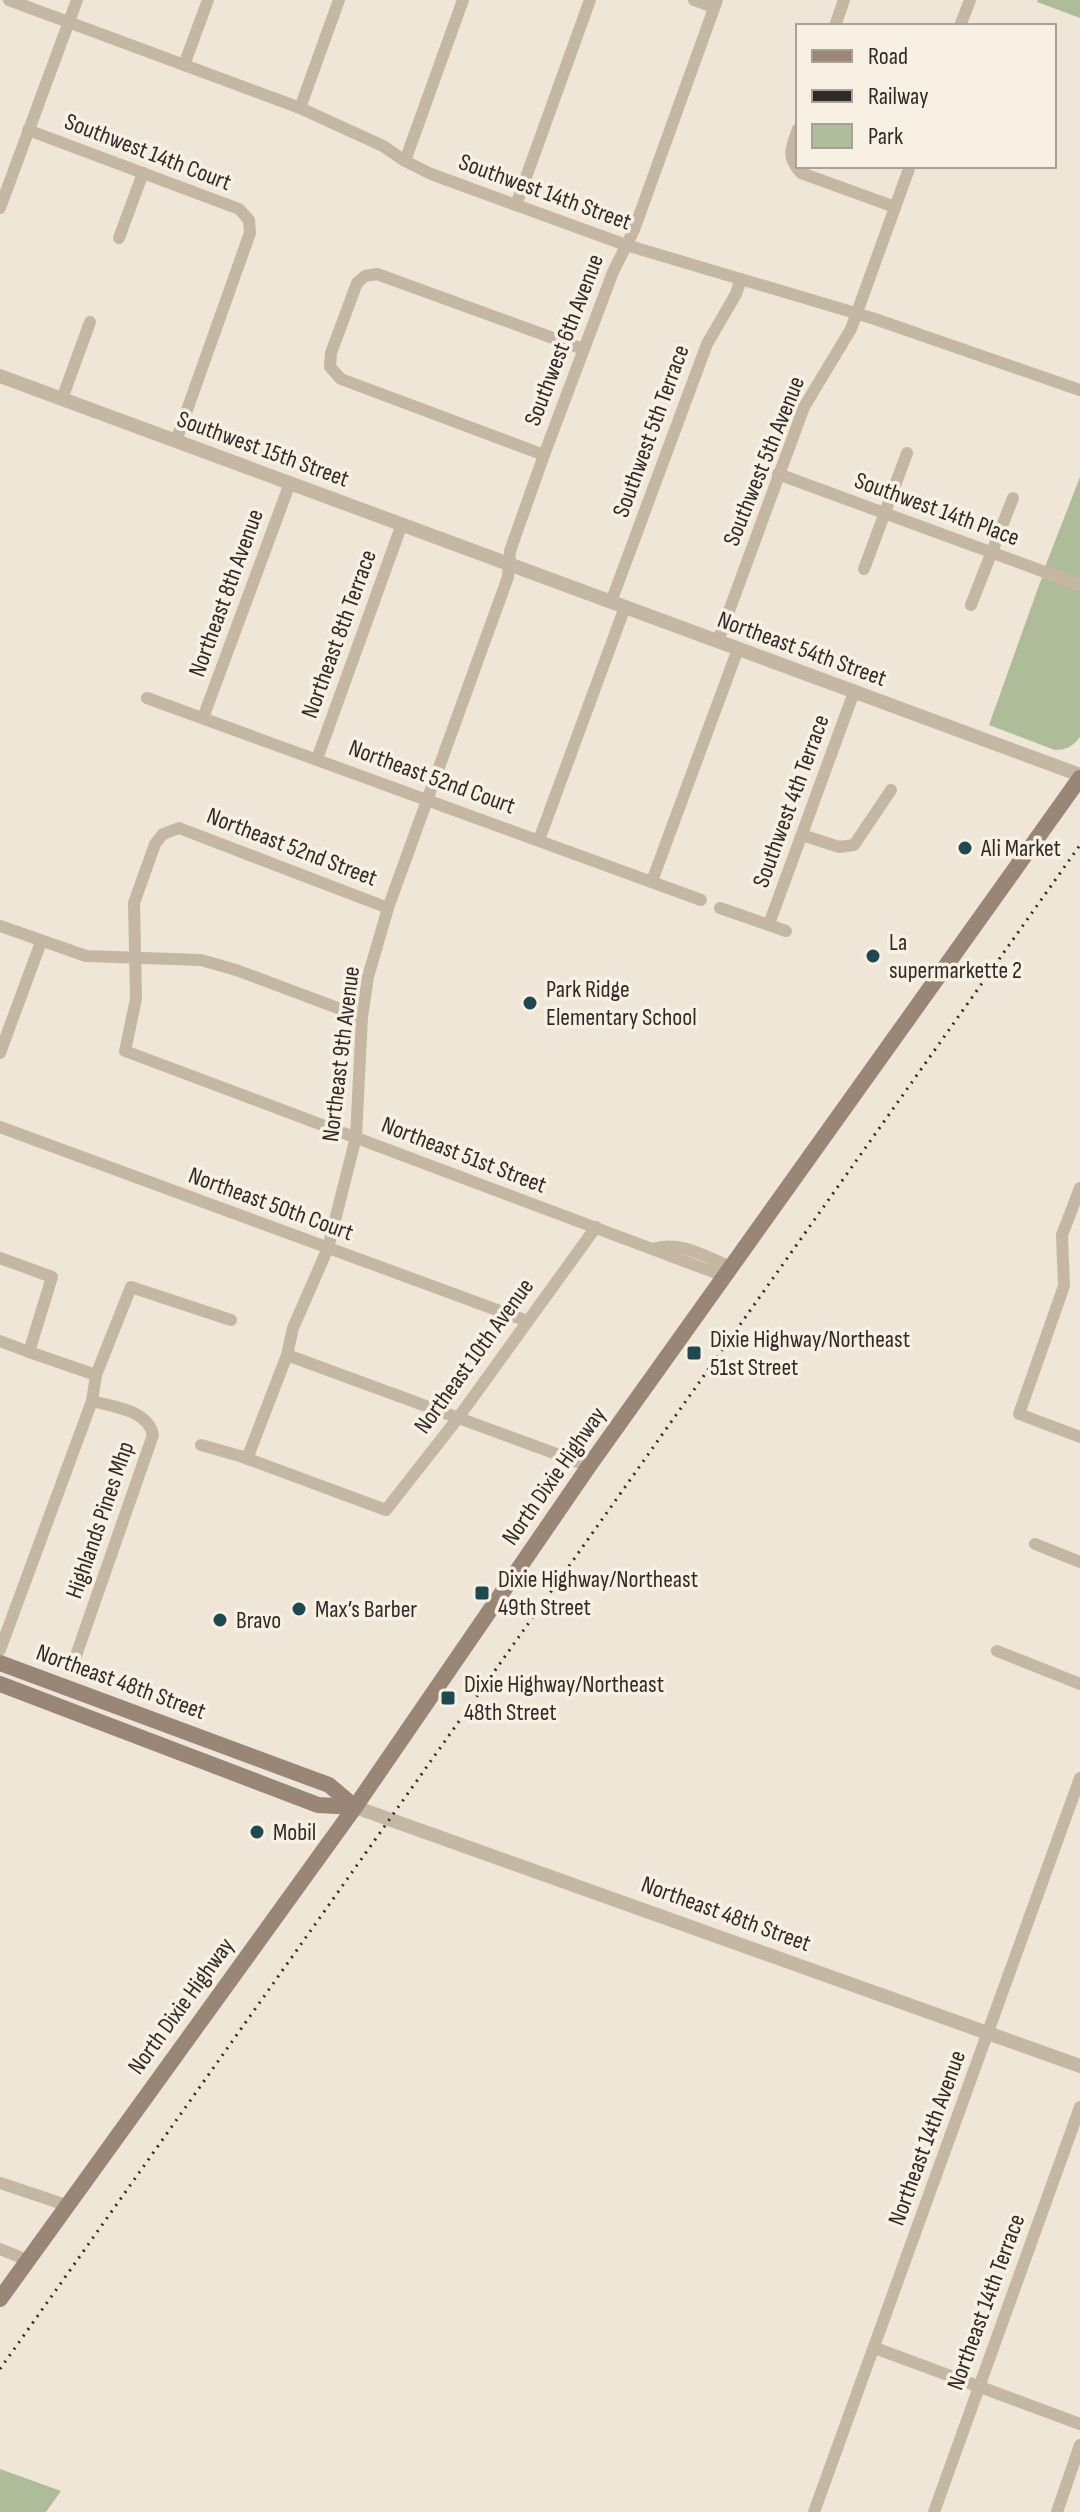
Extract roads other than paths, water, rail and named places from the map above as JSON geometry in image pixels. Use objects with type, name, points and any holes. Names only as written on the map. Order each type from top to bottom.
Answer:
[{"type":"main road","name":"North Dixie Highway","points":[[0,2299],[355,1807],[589,1466],[1080,776]]},
{"type":"main road","name":"Northeast 48th Street","points":[[0,1666],[329,1785],[355,1807]]},
{"type":"main road","name":"Northeast 48th Street","points":[[0,1684],[318,1805],[355,1807]]},
{"type":"street","name":"Southwest 14th Street","points":[[9,0],[300,108],[383,146],[405,161],[516,205],[626,245],[992,357],[1080,390]]},
{"type":"street","points":[[0,208],[77,0]]},
{"type":"street","points":[[184,65],[208,0]]},
{"type":"street","points":[[300,108],[339,0]]},
{"type":"street","points":[[405,161],[463,0]]},
{"type":"street","points":[[516,205],[590,0]]},
{"type":"street","points":[[694,0],[716,4]]},
{"type":"street","points":[[836,24],[844,0]]},
{"type":"street","points":[[961,24],[970,0]]},
{"type":"street","name":"Southwest 6th Avenue","points":[[510,564],[510,551],[544,455],[583,349],[634,230],[716,4]]},
{"type":"street","name":"Southwest 14th Court","points":[[28,130],[239,209],[249,220],[250,233],[176,441]]},
{"type":"street","points":[[796,135],[791,150],[792,162],[796,167]]},
{"type":"street","points":[[797,168],[801,173],[895,207]]},
{"type":"street","name":"Southwest 5th Avenue","points":[[718,641],[804,407],[843,344],[909,168]]},
{"type":"street","points":[[119,238],[143,173]]},
{"type":"street","points":[[544,455],[341,379],[330,367],[331,353],[357,283],[365,276],[377,274],[583,349]]},
{"type":"street","name":"Southwest 5th Terrace","points":[[539,840],[707,344],[736,294],[741,279]]},
{"type":"street","points":[[62,399],[90,322]]},
{"type":"street","name":"Southwest 15th Street","points":[[0,376],[510,564]]},
{"type":"street","points":[[864,569],[907,453]]},
{"type":"street","name":"Southwest 14th Place","points":[[778,474],[1080,585]]},
{"type":"street","name":"Northeast 8th Avenue","points":[[203,718],[290,483]]},
{"type":"street","points":[[971,605],[1013,498]]},
{"type":"street","name":"Northeast 8th Terrace","points":[[317,759],[402,524]]},
{"type":"street","name":"Northeast 54th Street","points":[[510,564],[1080,776]]},
{"type":"street","name":"Northeast 9th Avenue","points":[[247,1459],[287,1355],[293,1328],[328,1248],[356,1137],[362,1017],[368,977],[388,908],[509,574],[510,564]]},
{"type":"street","points":[[652,881],[738,649]]},
{"type":"street","name":"Southwest 4th Terrace","points":[[769,924],[854,692]]},
{"type":"street","name":"Northeast 52nd Court","points":[[147,698],[701,900]]},
{"type":"street","points":[[802,835],[839,847],[854,845],[891,790]]},
{"type":"street","name":"Northeast 52nd Street","points":[[134,958],[134,903],[155,844],[163,834],[179,828],[388,908]]},
{"type":"street","points":[[720,908],[786,931]]},
{"type":"street","points":[[0,926],[86,956],[201,960],[362,1017]]},
{"type":"street","points":[[0,1053],[41,942]]},
{"type":"street","name":"Northeast 51st Street","points":[[134,958],[136,999],[125,1051],[653,1249],[666,1245],[684,1247],[728,1271]]},
{"type":"street","name":"Northeast 50th Court","points":[[0,1127],[527,1321]]},
{"type":"street","points":[[1080,1188],[1062,1235],[1064,1286],[1019,1414],[1080,1437]]},
{"type":"street","name":"Northeast 10th Avenue","points":[[247,1459],[386,1510],[458,1418],[596,1227]]},
{"type":"street","points":[[0,1258],[52,1277],[29,1352]]},
{"type":"street","points":[[92,1401],[96,1375],[131,1287],[231,1320]]},
{"type":"street","points":[[0,1341],[96,1375]]},
{"type":"street","points":[[287,1355],[589,1466]]},
{"type":"street","name":"Highlands Pines Mhp","points":[[0,1650],[92,1401],[143,1418],[151,1426],[153,1435],[72,1667]]},
{"type":"street","points":[[201,1445],[247,1459]]},
{"type":"street","points":[[1035,1544],[1080,1562]]},
{"type":"street","points":[[997,1651],[1080,1684]]},
{"type":"street","name":"Northeast 14th Avenue","points":[[814,2512],[1080,1778]]},
{"type":"street","name":"Northeast 48th Street","points":[[355,1807],[1080,2066]]},
{"type":"street","name":"Northeast 14th Terrace","points":[[934,2512],[1080,2107]]},
{"type":"street","points":[[0,2183],[66,2205]]},
{"type":"street","points":[[0,2249],[27,2260]]},
{"type":"street","points":[[875,2348],[1080,2424]]},
{"type":"street","points":[[1057,2512],[1080,2445]]},
{"type":"railway","points":[[0,2369],[1080,845]]},
{"type":"place","name":"Ali Market","points":[[965,848]]},
{"type":"place","name":"La supermarkette 2","points":[[873,956]]},
{"type":"place","name":"Park Ridge Elementary School","points":[[530,1003]]},
{"type":"place","name":"Dixie Highway/Northeast 51st Street","points":[[694,1353]]},
{"type":"place","name":"Dixie Highway/Northeast 49th Street","points":[[482,1593]]},
{"type":"place","name":"Max’s Barber","points":[[299,1609]]},
{"type":"place","name":"Bravo","points":[[220,1620]]},
{"type":"place","name":"Dixie Highway/Northeast 48th Street","points":[[448,1698]]},
{"type":"place","name":"Mobil","points":[[257,1832]]}]
